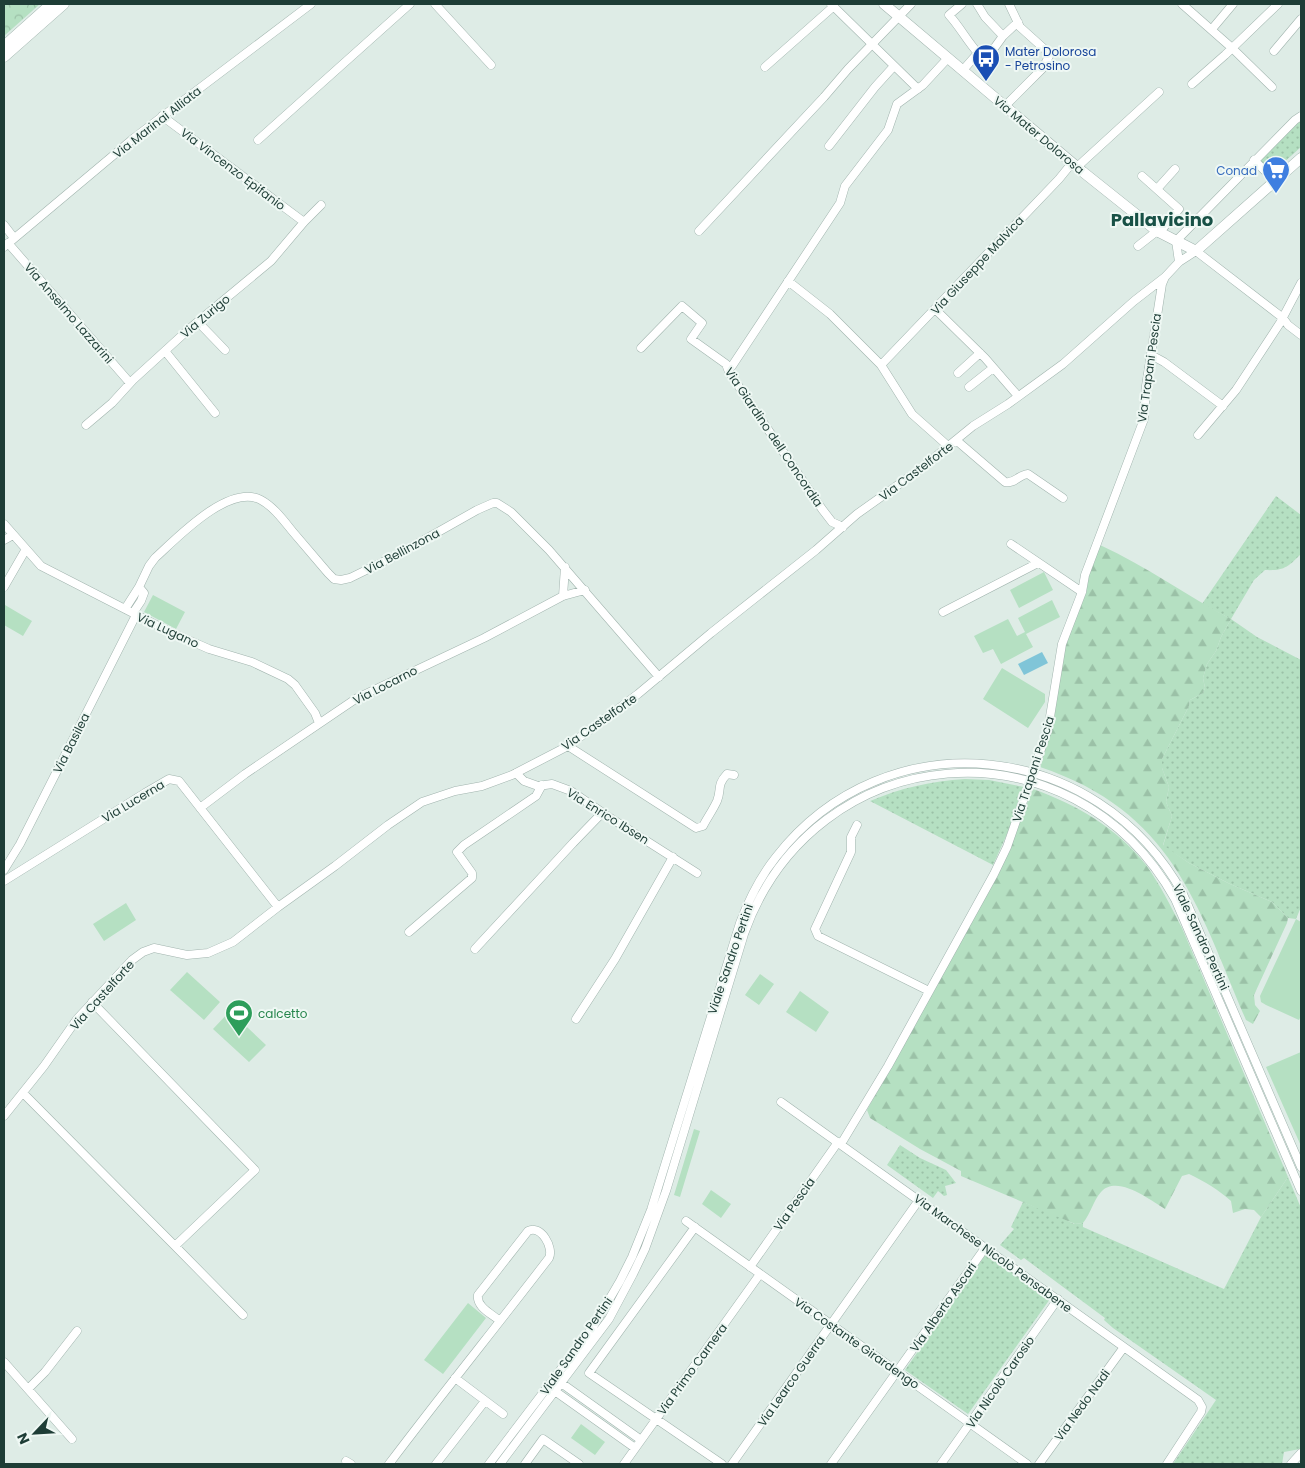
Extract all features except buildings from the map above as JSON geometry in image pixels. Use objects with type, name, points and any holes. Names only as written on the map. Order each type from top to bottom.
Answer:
[{"type":"street","points":[[4,46],[51,4]]},
{"type":"street","points":[[4,57],[64,4]]},
{"type":"street","name":"Via Marinai Alliata","points":[[7,242],[162,116],[311,4]]},
{"type":"street","points":[[258,140],[410,4]]},
{"type":"street","points":[[434,4],[491,65]]},
{"type":"street","name":"Via Mater Dolorosa","points":[[884,4],[1074,165],[1158,232],[1196,251]]},
{"type":"street","points":[[699,231],[871,44],[911,4]]},
{"type":"street","points":[[962,4],[948,14],[963,30],[969,43],[978,53]]},
{"type":"street","points":[[977,4],[1003,36]]},
{"type":"street","points":[[1005,106],[1043,68],[1050,54],[1020,27],[1010,4]]},
{"type":"street","points":[[1182,4],[1212,29],[1272,87]]},
{"type":"street","points":[[1212,29],[1233,4]]},
{"type":"street","points":[[1192,84],[1278,4]]},
{"type":"street","points":[[765,68],[832,5],[918,88]]},
{"type":"street","points":[[1274,51],[1301,19]]},
{"type":"street","points":[[962,70],[978,53],[989,51],[995,46],[1018,22]]},
{"type":"street","points":[[728,369],[732,366],[840,203],[845,186],[888,130],[897,104],[918,88],[948,58]]},
{"type":"street","points":[[829,146],[870,93],[894,66]]},
{"type":"street","name":"Via Giuseppe Malvica","points":[[881,365],[1074,165],[1159,92]]},
{"type":"street","name":"Via Vincenzo Epifanio","points":[[162,116],[304,222]]},
{"type":"street","points":[[1179,262],[1176,241],[1254,160],[1301,116]]},
{"type":"street","points":[[1301,158],[1196,251],[1283,318],[1288,325],[1301,335]]},
{"type":"street","points":[[1254,160],[1275,181]]},
{"type":"street","points":[[1156,189],[1175,169]]},
{"type":"street","points":[[1138,246],[1158,232],[1179,209],[1142,176]]},
{"type":"street","name":"Via Zurigo","points":[[86,425],[112,404],[130,383],[165,351],[271,261],[321,205]]},
{"type":"street","name":"Via Anselmo Lazzarini","points":[[4,225],[7,242],[130,383]]},
{"type":"street","name":"Via Castelforte","points":[[4,1116],[77,1019],[132,960],[143,952],[154,948],[187,955],[208,953],[233,942],[388,825],[422,802],[455,791],[482,786],[516,773],[568,746],[609,717],[659,677],[857,514],[919,470],[973,426],[1063,364],[1134,300],[1165,277],[1179,262],[1196,251]]},
{"type":"street","name":"Via Trapani Pescia","points":[[840,1143],[863,1109],[929,991],[994,874],[1013,832],[1048,729],[1062,644],[1082,592],[1085,575],[1144,420],[1146,386],[1159,299],[1165,277]]},
{"type":"street","points":[[788,281],[830,314],[881,365],[912,414],[948,446]]},
{"type":"street","points":[[1198,435],[1236,390],[1298,294],[1301,283]]},
{"type":"street","name":"Via Giardino dell Concordia","points":[[641,348],[682,306],[702,323],[691,339],[726,364],[822,509],[832,522],[843,527]]},
{"type":"street","points":[[935,309],[980,353],[1018,396]]},
{"type":"street","points":[[198,322],[225,350]]},
{"type":"street","points":[[165,351],[215,413]]},
{"type":"street","points":[[958,373],[980,353]]},
{"type":"street","points":[[1152,355],[1223,406]]},
{"type":"street","points":[[969,387],[993,368]]},
{"type":"street","points":[[956,440],[1005,482],[1013,482],[1028,474],[1064,498]]},
{"type":"street","name":"Via Bellinzona","points":[[131,612],[141,601],[144,593],[139,588],[149,566],[194,524],[213,510],[235,498],[250,496],[261,500],[273,508],[334,579],[340,580],[350,578],[371,568],[477,510],[492,503],[497,503],[511,512],[565,567],[659,677]]},
{"type":"street","points":[[4,524],[13,535],[4,540]]},
{"type":"street","name":"Via Lugano","points":[[13,535],[41,566],[209,649],[252,662],[283,675],[295,685],[315,712],[320,723]]},
{"type":"street","points":[[1011,544],[1082,592]]},
{"type":"street","points":[[4,587],[26,549]]},
{"type":"street","points":[[943,612],[1038,563]]},
{"type":"street","points":[[563,596],[565,567]]},
{"type":"street","name":"Via Locarno","points":[[200,808],[245,774],[357,698],[484,638],[563,596],[584,590]]},
{"type":"street","name":"Via Basilea","points":[[4,870],[20,844],[131,612]]},
{"type":"street","points":[[568,746],[696,828],[703,826],[717,801],[718,787],[726,774],[734,775]]},
{"type":"street","name":"Viale Sandro Pertini","points":[[489,1464],[597,1320],[616,1289],[632,1257],[651,1210],[740,923],[753,892],[775,857],[797,833],[823,811],[861,787],[881,779],[903,772],[949,764],[1002,766],[1034,772],[1071,786],[1106,806],[1141,836],[1169,871],[1188,906],[1301,1168]]},
{"type":"street","name":"Viale Sandro Pertini","points":[[500,1464],[608,1319],[629,1282],[666,1191],[744,934],[756,903],[776,870],[801,841],[826,819],[865,796],[892,785],[927,776],[963,772],[1002,775],[1031,781],[1070,796],[1106,817],[1136,844],[1160,873],[1180,909],[1301,1191]]},
{"type":"street","name":"Via Enrico Ibsen","points":[[516,773],[524,781],[538,786],[552,784],[571,791],[602,813],[697,873]]},
{"type":"street","name":"Via Lucerna","points":[[4,881],[145,792],[169,779],[178,781],[278,907]]},
{"type":"street","points":[[409,932],[472,878],[472,873],[456,852],[536,796],[542,785]]},
{"type":"street","points":[[475,950],[602,813]]},
{"type":"street","points":[[857,825],[851,837],[851,852],[815,933],[929,991]]},
{"type":"street","points":[[576,1019],[614,959],[673,857]]},
{"type":"street","points":[[92,1002],[255,1170],[175,1246]]},
{"type":"street","points":[[23,1093],[244,1316]]},
{"type":"street","name":"Via Marchese Nicolò Pensabene","points":[[781,1102],[1198,1400],[1202,1407],[1201,1412],[1166,1464]]},
{"type":"street","name":"Via Pescia","points":[[750,1267],[840,1143]]},
{"type":"street","name":"Via Learco Guerra","points":[[732,1464],[919,1200]]},
{"type":"street","name":"Via Costante Girardengo","points":[[686,1221],[1028,1464]]},
{"type":"street","points":[[695,1227],[589,1373],[722,1464]]},
{"type":"street","points":[[391,1463],[551,1255],[550,1249],[538,1230],[532,1229],[528,1231],[478,1295],[480,1306],[500,1321]]},
{"type":"street","name":"Via Alberto Ascari","points":[[831,1464],[985,1248]]},
{"type":"street","name":"Via Primo Carnera","points":[[624,1464],[760,1274]]},
{"type":"street","name":"Via Nicolò Carosio","points":[[941,1464],[1058,1300]]},
{"type":"street","points":[[28,1389],[45,1372],[76,1331]]},
{"type":"street","name":"Via Nedo Nadi","points":[[1040,1464],[1124,1346]]},
{"type":"street","points":[[4,1362],[72,1439]]},
{"type":"street","points":[[455,1378],[502,1414]]},
{"type":"street","points":[[554,1378],[641,1440]]},
{"type":"street","points":[[548,1386],[635,1448]]},
{"type":"street","points":[[436,1464],[485,1401]]},
{"type":"street","points":[[525,1464],[543,1439],[579,1464]]},
{"type":"street","points":[[1291,1464],[1301,1453]]},
{"type":"green space","points":[[4,4],[40,4],[4,36]]},
{"type":"green space","points":[[1301,120],[1301,147],[1272,173],[1259,160]]},
{"type":"green space","points":[[1276,496],[1301,515],[1301,554],[1285,567],[1277,570],[1265,570],[1254,580],[1231,619],[1202,604]]},
{"type":"green space","points":[[1100,545],[1134,562],[1231,619],[1216,651],[1207,664],[1203,678],[1205,688],[1203,693],[1190,700],[1189,706],[1162,759],[1162,768],[1169,787],[1166,802],[1172,816],[1163,845],[1189,863],[1230,884],[1272,902],[1288,918],[1254,995],[1255,1005],[1260,1011],[1253,1024],[1246,1020],[1194,900],[1174,866],[1150,836],[1121,809],[1085,786],[1040,767],[1053,722],[1066,643],[1086,593],[1089,575]]},
{"type":"green space","points":[[1044,572],[1053,590],[1019,608],[1010,590]]},
{"type":"green space","points":[[153,595],[185,612],[176,629],[144,612]]},
{"type":"green space","points":[[1052,600],[1060,617],[1026,634],[1033,647],[1001,664],[993,649],[983,653],[974,636],[1008,619],[1017,636],[1025,632],[1018,618]]},
{"type":"green space","points":[[5,605],[32,621],[23,636],[4,625]]},
{"type":"green space","points":[[1231,619],[1257,637],[1301,660],[1301,907],[1296,919],[1288,918],[1272,902],[1230,884],[1189,863],[1163,846],[1172,816],[1166,802],[1169,787],[1162,768],[1162,759],[1189,706],[1190,700],[1203,693],[1205,688],[1203,678],[1207,664],[1216,651]]},
{"type":"green space","points":[[1002,668],[1045,694],[1045,702],[1028,728],[983,699]]},
{"type":"green space","points":[[989,780],[1024,787],[1012,823],[993,865],[870,801],[916,786],[940,781]]},
{"type":"green space","points":[[1033,789],[1080,810],[1109,828],[1122,839],[1146,865],[1182,928],[1288,1177],[1261,1217],[1254,1210],[1245,1209],[1233,1213],[1231,1201],[1211,1186],[1189,1174],[1182,1176],[1165,1209],[1133,1190],[1116,1186],[1108,1187],[1096,1199],[1083,1223],[1075,1224],[961,1176],[961,1171],[920,1149],[870,1118],[867,1110],[1001,867]]},
{"type":"green space","points":[[126,903],[136,920],[104,941],[93,924]]},
{"type":"green space","points":[[1296,919],[1301,922],[1301,1016],[1299,1020],[1261,1002],[1260,996]]},
{"type":"green space","points":[[187,972],[220,1002],[204,1020],[170,990]]},
{"type":"green space","points":[[760,974],[774,984],[759,1005],[745,995]]},
{"type":"green space","points":[[800,991],[829,1012],[816,1032],[786,1012]]},
{"type":"green space","name":"calcetto","points":[[230,1011],[266,1045],[249,1062],[213,1029]]},
{"type":"green space","points":[[1301,1052],[1301,1146],[1266,1067]]},
{"type":"green space","points":[[694,1129],[700,1131],[680,1197],[674,1195]]},
{"type":"green space","points":[[900,1145],[920,1158],[946,1170],[956,1183],[945,1186],[947,1195],[944,1196],[938,1191],[933,1198],[887,1165]]},
{"type":"green space","points":[[1288,1177],[1301,1208],[1301,1447],[1300,1449],[1284,1452],[1282,1464],[1173,1464],[1216,1400],[1113,1328],[1104,1320],[1105,1318],[1024,1258],[1021,1260],[1000,1245],[1014,1229],[1011,1227],[1023,1202],[1074,1224],[1083,1223],[1083,1227],[1224,1289],[1261,1217]]},
{"type":"green space","points":[[711,1190],[731,1204],[721,1218],[702,1204]]},
{"type":"green space","points":[[986,1254],[1050,1299],[968,1414],[905,1370]]},
{"type":"green space","points":[[468,1303],[486,1318],[443,1374],[424,1360]]},
{"type":"green space","points":[[581,1424],[605,1442],[595,1455],[571,1438]]},
{"type":"water","points":[[1042,652],[1048,663],[1024,675],[1018,664]]},
{"type":"place","name":"Mater Dolorosa - Petrosino","points":[[986,82]]},
{"type":"place","name":"Conad","points":[[1276,194]]},
{"type":"place","name":"calcetto","points":[[239,1037]]},
{"type":"district","name":"Pallavicino","points":[[1162,219]]}]
